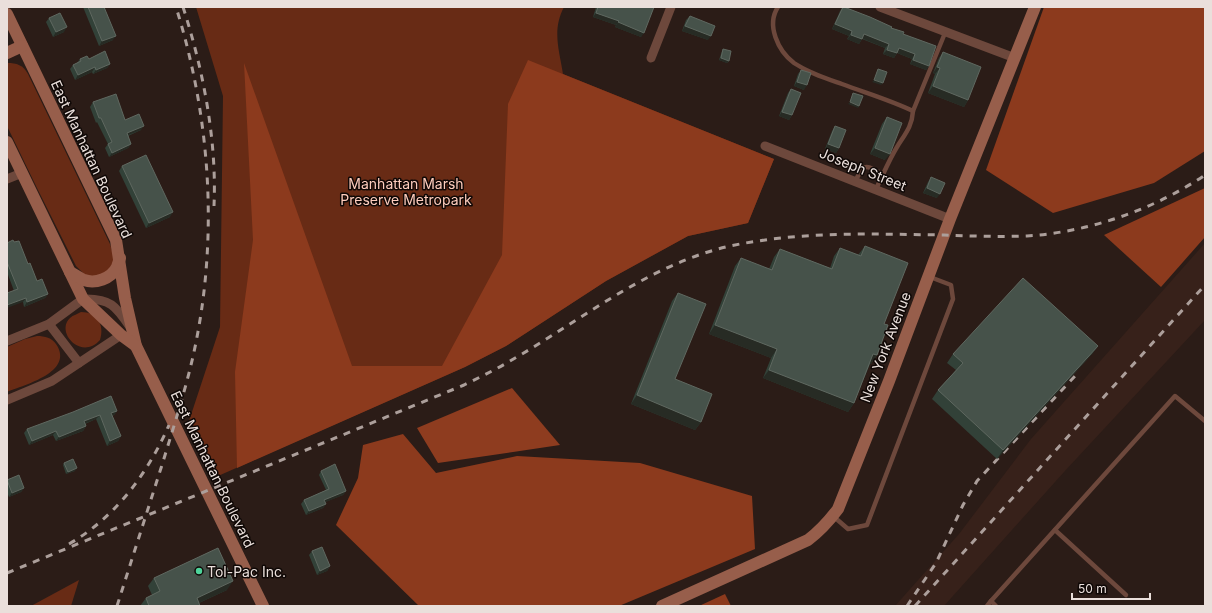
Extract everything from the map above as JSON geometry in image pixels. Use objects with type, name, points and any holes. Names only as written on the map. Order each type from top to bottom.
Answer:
[{"type":"street","points":[[651,58],[671,7]]},
{"type":"street","points":[[880,7],[945,33],[1015,58]]},
{"type":"street","name":"New York Avenue","points":[[662,606],[802,543],[819,532],[838,509],[1034,7]]},
{"type":"street","name":"East Manhattan Boulevard","points":[[7,14],[116,240],[136,346],[263,606]]},
{"type":"street","points":[[7,53],[22,46]]},
{"type":"street","name":"East Manhattan Boulevard","points":[[7,142],[83,299],[121,335],[136,346]]},
{"type":"street","name":"Joseph Street","points":[[766,146],[950,219]]},
{"type":"street","points":[[7,179],[22,173]]},
{"type":"street","points":[[70,272],[83,279],[93,281],[102,279],[114,271],[120,258]]},
{"type":"street","points":[[7,341],[49,324],[83,299],[103,300],[113,306],[123,316],[134,332]]},
{"type":"street","points":[[49,324],[79,363]]},
{"type":"street","points":[[7,400],[52,381],[121,335]]},
{"type":"lane","points":[[778,7],[773,21],[774,32],[778,43],[793,62],[815,74],[889,100],[913,111]]},
{"type":"lane","points":[[876,189],[912,121],[913,111],[945,33]]},
{"type":"lane","points":[[855,181],[864,167],[868,167],[883,174]]},
{"type":"lane","points":[[833,516],[848,529],[867,525],[953,299],[951,285],[928,277]]},
{"type":"lane","points":[[987,606],[1175,396],[1205,421]]},
{"type":"lane","points":[[1055,530],[1126,595]]},
{"type":"lane","points":[[991,601],[996,606]]},
{"type":"shaded area","points":[[1044,7],[1205,7],[1205,151],[1154,183],[1053,213],[986,170]]},
{"type":"shaded area","points":[[528,60],[774,159],[748,223],[688,236],[606,281],[506,346],[465,367],[237,468],[235,372],[253,240],[244,63],[352,366],[442,366],[502,255],[508,104]]},
{"type":"shaded area","points":[[1205,188],[1205,237],[1161,287],[1104,235]]},
{"type":"shaded area","points":[[1205,243],[1205,320],[1064,472],[944,606],[895,606],[959,534],[1031,439]]},
{"type":"shaded area","points":[[512,388],[560,445],[438,463],[417,428]]},
{"type":"shaded area","points":[[403,434],[436,473],[517,456],[640,463],[752,496],[755,549],[619,606],[419,606],[336,525],[358,478],[363,445]]},
{"type":"shaded area","points":[[725,594],[731,606],[699,606]]},
{"type":"green space","name":"Manhattan Marsh Preserve Metropark","points":[[196,7],[564,7],[560,15],[557,32],[558,48],[563,74],[774,159],[748,223],[688,236],[606,281],[506,346],[465,367],[218,476],[189,421],[220,327],[223,96]]},
{"type":"green space","points":[[7,63],[19,65],[24,68],[28,74],[110,244],[113,254],[113,263],[109,270],[103,275],[87,277],[76,266],[7,126]]},
{"type":"green space","points":[[81,312],[91,314],[98,320],[100,325],[100,340],[93,346],[78,346],[68,337],[66,324],[70,318]]},
{"type":"green space","points":[[37,336],[48,338],[56,344],[60,354],[59,362],[53,370],[45,376],[7,392],[7,347],[25,339]]},
{"type":"green space","points":[[79,580],[71,606],[31,606]]},
{"type":"building","points":[[88,7],[104,7],[116,36],[102,41]]},
{"type":"building","points":[[598,7],[654,7],[644,33],[618,22],[619,21],[596,13]]},
{"type":"building","points":[[843,7],[870,17],[892,27],[891,28],[904,32],[903,34],[936,46],[929,66],[913,60],[915,54],[899,48],[897,53],[887,50],[889,44],[864,34],[862,39],[851,35],[852,31],[835,24]]},
{"type":"building","points":[[60,13],[67,27],[56,32],[49,18]]},
{"type":"building","points":[[690,16],[715,26],[711,36],[685,26]]},
{"type":"building","points":[[723,49],[731,51],[729,61],[721,58]]},
{"type":"building","points":[[105,51],[110,64],[96,70],[95,67],[78,75],[73,65],[81,61],[80,59],[87,56],[89,59]]},
{"type":"building","points":[[943,52],[981,67],[968,100],[933,86],[940,68],[937,67]]},
{"type":"building","points":[[878,69],[887,72],[883,83],[874,80]]},
{"type":"building","points":[[801,70],[811,73],[807,85],[797,82]]},
{"type":"building","points":[[791,89],[801,93],[792,115],[782,112]]},
{"type":"building","points":[[853,93],[863,96],[859,106],[850,102]]},
{"type":"building","points":[[116,94],[125,120],[139,114],[144,126],[127,133],[131,144],[112,153],[108,144],[112,142],[101,118],[99,118],[93,102]]},
{"type":"building","points":[[887,117],[902,123],[890,154],[875,148]]},
{"type":"building","points":[[835,126],[846,130],[839,148],[828,144]]},
{"type":"building","points":[[146,155],[173,212],[149,223],[122,166]]},
{"type":"building","points":[[931,177],[945,183],[940,194],[927,188]]},
{"type":"building","points":[[13,240],[14,242],[19,241],[28,264],[30,263],[37,281],[42,279],[48,294],[27,302],[26,298],[7,305],[7,293],[18,289],[7,262],[7,243]]},
{"type":"building","points":[[865,246],[908,263],[884,324],[888,325],[877,355],[873,354],[854,403],[769,370],[777,349],[715,325],[741,258],[772,270],[780,249],[832,269],[840,248],[861,256]]},
{"type":"building","points":[[1023,278],[1098,346],[1003,450],[938,390],[963,363],[953,354]]},
{"type":"building","points":[[678,293],[706,304],[675,379],[712,394],[701,422],[637,395]]},
{"type":"building","points":[[111,396],[117,411],[111,413],[121,436],[110,441],[100,415],[84,421],[86,426],[59,437],[56,431],[32,441],[27,429]]},
{"type":"building","points":[[73,459],[77,468],[68,472],[64,463]]},
{"type":"building","points":[[335,464],[346,491],[324,500],[326,504],[309,511],[304,500],[329,489],[321,471]]},
{"type":"building","points":[[19,475],[24,488],[12,493],[7,480]]},
{"type":"building","points":[[322,547],[330,566],[320,571],[312,551]]},
{"type":"building","name":"Tol-Pac Inc.","points":[[218,548],[233,581],[197,598],[200,606],[149,606],[146,598],[160,591],[154,578]]},
{"type":"railway","points":[[117,606],[186,385],[194,353],[203,296],[207,254],[207,170],[203,129],[196,88],[176,7]]},
{"type":"railway","points":[[183,7],[197,55],[211,130],[214,206]]},
{"type":"railway","points":[[7,573],[464,385],[510,361],[616,295],[643,280],[671,266],[700,255],[730,246],[757,241],[837,234],[975,236],[1027,236],[1050,234],[1097,224],[1142,209],[1185,188],[1205,175]]},
{"type":"railway","points":[[915,606],[1205,285]]},
{"type":"railway","points":[[907,606],[936,563],[963,505],[977,481],[1075,376]]},
{"type":"railway","points":[[69,544],[102,521],[129,492],[141,477],[161,443],[169,425]]},
{"type":"place","name":"Tol-Pac Inc.","points":[[199,571]]}]
